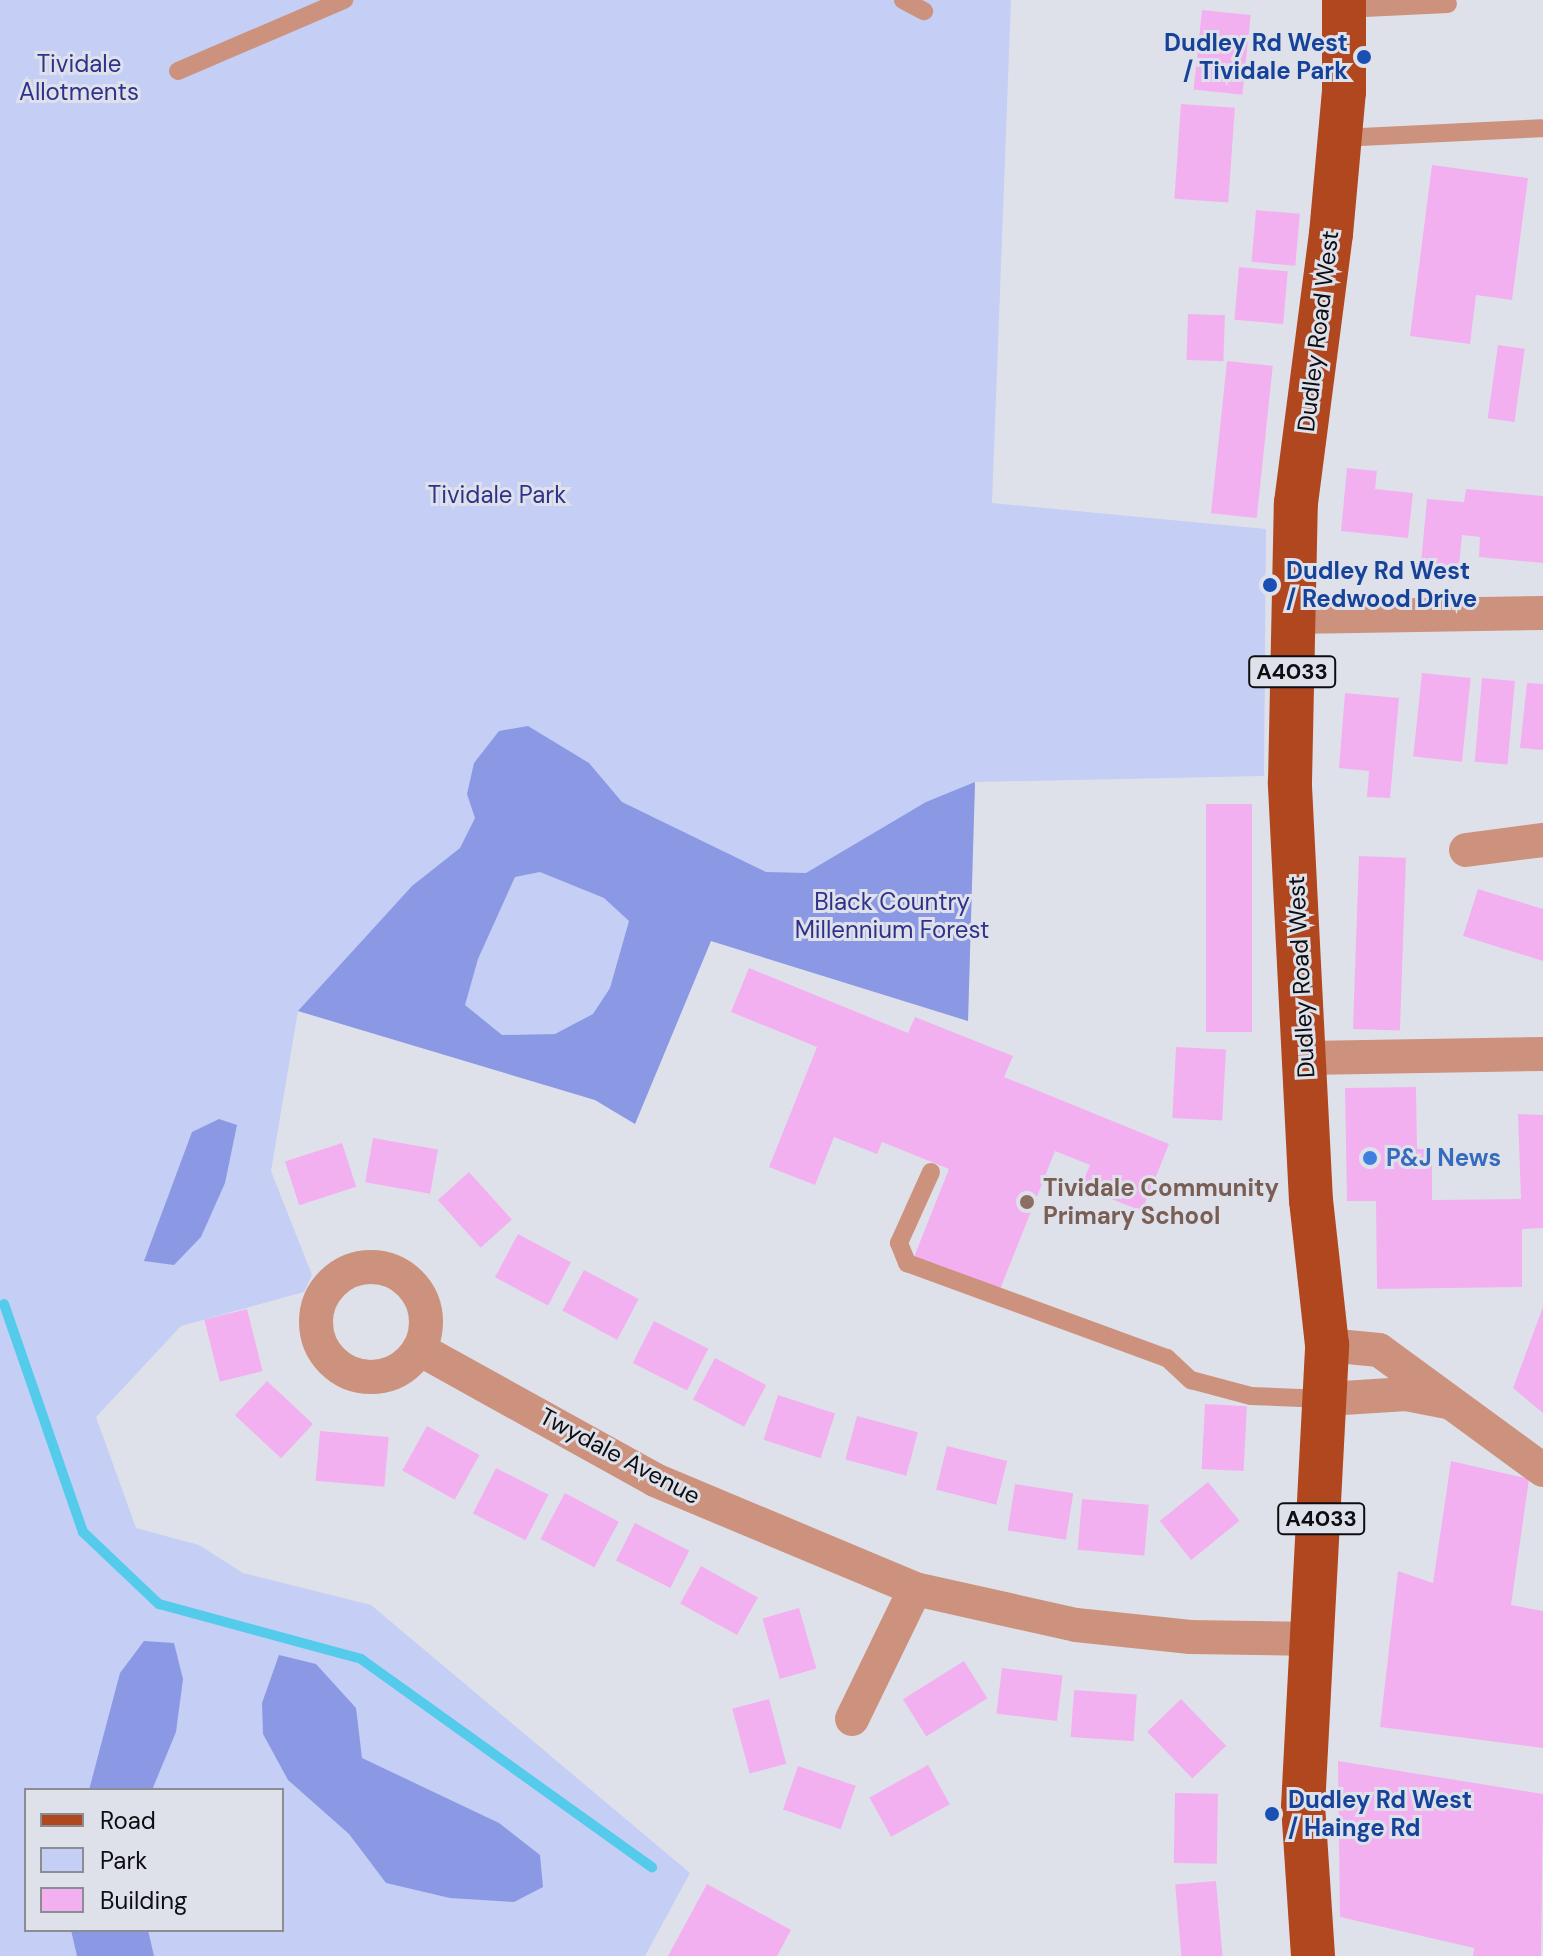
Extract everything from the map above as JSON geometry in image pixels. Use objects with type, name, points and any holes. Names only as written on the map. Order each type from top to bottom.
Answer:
[{"type":"main road","name":"Dudley Road West","points":[[1313,1956],[1303,1807],[1328,1399],[1327,1345],[1311,1201],[1307,1058],[1290,782],[1296,503],[1340,138],[1344,5]]},
{"type":"street","points":[[1293,617],[1543,613]]},
{"type":"street","points":[[1466,850],[1543,840]]},
{"type":"street","points":[[1307,1058],[1543,1054]]},
{"type":"street","points":[[1327,1345],[1379,1350],[1543,1470]]},
{"type":"street","name":"Twydale Avenue","points":[[419,1349],[655,1480],[915,1589],[1076,1625],[1190,1637],[1314,1639]]},
{"type":"street","points":[[1328,1399],[1406,1394],[1448,1402]]},
{"type":"street","points":[[852,1719],[915,1589]]},
{"type":"lane","points":[[178,71],[344,0]]},
{"type":"lane","points":[[903,0],[924,11]]},
{"type":"lane","points":[[1344,5],[1448,4]]},
{"type":"lane","points":[[1340,138],[1541,128]]},
{"type":"lane","points":[[931,1172],[899,1243],[907,1263],[1167,1358],[1191,1380],[1251,1396],[1328,1399]]},
{"type":"green space","name":"Tividale Park","points":[[0,0],[1011,0],[992,503],[1266,529],[1264,776],[975,782],[968,1021],[711,941],[635,1124],[595,1100],[298,1011],[271,1171],[312,1275],[304,1292],[181,1326],[96,1417],[136,1528],[199,1545],[243,1573],[371,1605],[690,1873],[645,1956],[0,1956]]},
{"type":"green space","name":"Black Country Millennium Forest","points":[[528,726],[589,763],[622,802],[766,872],[806,873],[926,802],[975,782],[968,1021],[711,941],[635,1124],[595,1100],[298,1011],[412,886],[460,848],[475,818],[467,794],[474,763],[499,731]],"holes":[[[540,872],[604,898],[629,921],[610,988],[593,1014],[555,1034],[502,1035],[465,1005],[478,959],[515,877]]]},
{"type":"green space","points":[[219,1119],[237,1125],[225,1183],[201,1237],[174,1265],[144,1261],[192,1132]]},
{"type":"green space","points":[[144,1641],[174,1643],[183,1679],[176,1732],[153,1788],[90,1788],[120,1673]]},
{"type":"green space","points":[[279,1655],[316,1664],[356,1708],[362,1758],[499,1823],[540,1855],[543,1887],[514,1902],[450,1898],[386,1883],[349,1834],[288,1780],[263,1734],[262,1703]]},
{"type":"green space","points":[[71,1932],[148,1932],[154,1956],[77,1956]]},
{"type":"building","points":[[1202,10],[1251,15],[1242,95],[1194,90]]},
{"type":"building","points":[[1181,104],[1235,108],[1228,203],[1174,199]]},
{"type":"building","points":[[1432,165],[1528,178],[1512,300],[1476,295],[1470,344],[1410,336]]},
{"type":"building","points":[[1256,210],[1300,214],[1295,266],[1251,262]]},
{"type":"building","points":[[1239,267],[1288,271],[1283,324],[1234,320]]},
{"type":"building","points":[[1188,314],[1225,315],[1223,361],[1186,360]]},
{"type":"building","points":[[1498,345],[1525,349],[1514,422],[1488,418]]},
{"type":"building","points":[[1227,361],[1273,366],[1257,518],[1211,513]]},
{"type":"building","points":[[1347,468],[1377,471],[1375,489],[1413,493],[1408,538],[1341,531]]},
{"type":"building","points":[[1466,489],[1543,496],[1543,563],[1479,557],[1480,537],[1462,535],[1459,566],[1421,563],[1427,499],[1464,502]]},
{"type":"building","points":[[1422,673],[1471,678],[1462,762],[1413,757]]},
{"type":"building","points":[[1482,678],[1515,681],[1508,765],[1475,762]]},
{"type":"building","points":[[1527,683],[1543,684],[1543,750],[1520,748]]},
{"type":"building","points":[[1345,693],[1399,698],[1390,798],[1367,797],[1369,771],[1339,768]]},
{"type":"building","points":[[1206,804],[1252,804],[1252,1032],[1206,1032]]},
{"type":"building","points":[[1359,856],[1406,858],[1400,1031],[1353,1029]]},
{"type":"building","points":[[1478,889],[1543,909],[1543,961],[1463,936]]},
{"type":"building","points":[[749,968],[908,1033],[915,1017],[1013,1056],[1004,1077],[1169,1144],[1142,1211],[1081,1187],[1090,1165],[1055,1151],[999,1292],[914,1257],[949,1169],[882,1142],[877,1154],[834,1137],[815,1185],[769,1167],[817,1047],[731,1012]]},
{"type":"building","points":[[1176,1047],[1226,1050],[1222,1121],[1172,1118]]},
{"type":"building","points":[[1416,1087],[1417,1149],[1432,1149],[1432,1200],[1521,1199],[1518,1114],[1543,1115],[1543,1228],[1522,1229],[1522,1287],[1377,1289],[1376,1201],[1347,1201],[1345,1088]]},
{"type":"building","points":[[373,1138],[438,1149],[430,1194],[365,1182]]},
{"type":"building","points":[[342,1143],[356,1187],[299,1205],[285,1162]]},
{"type":"building","points":[[469,1172],[512,1220],[481,1248],[438,1200]]},
{"type":"building","points":[[518,1234],[571,1262],[548,1305],[495,1277]]},
{"type":"building","points":[[584,1270],[639,1299],[617,1340],[562,1311]]},
{"type":"building","points":[[1543,1307],[1543,1413],[1513,1388]]},
{"type":"building","points":[[247,1309],[262,1371],[220,1382],[204,1320]]},
{"type":"building","points":[[654,1321],[708,1349],[687,1391],[633,1363]]},
{"type":"building","points":[[715,1358],[766,1385],[744,1427],[693,1399]]},
{"type":"building","points":[[267,1381],[313,1424],[281,1458],[235,1415]]},
{"type":"building","points":[[778,1395],[835,1414],[821,1458],[763,1440]]},
{"type":"building","points":[[1205,1404],[1247,1406],[1244,1471],[1202,1469]]},
{"type":"building","points":[[857,1416],[918,1432],[906,1476],[845,1459]]},
{"type":"building","points":[[427,1426],[479,1455],[455,1500],[402,1471]]},
{"type":"building","points":[[320,1431],[389,1437],[384,1487],[316,1481]]},
{"type":"building","points":[[947,1446],[1007,1461],[996,1505],[936,1490]]},
{"type":"building","points":[[1451,1461],[1529,1479],[1511,1605],[1543,1611],[1543,1748],[1380,1727],[1398,1571],[1433,1583]]},
{"type":"building","points":[[496,1468],[549,1495],[525,1540],[473,1513]]},
{"type":"building","points":[[1208,1482],[1239,1521],[1191,1560],[1160,1521]]},
{"type":"building","points":[[1015,1484],[1073,1493],[1066,1540],[1008,1530]]},
{"type":"building","points":[[565,1493],[619,1522],[594,1568],[541,1539]]},
{"type":"building","points":[[1082,1499],[1149,1505],[1144,1556],[1078,1550]]},
{"type":"building","points":[[635,1523],[689,1551],[670,1588],[616,1560]]},
{"type":"building","points":[[701,1566],[758,1598],[737,1635],[680,1604]]},
{"type":"building","points":[[799,1608],[816,1669],[780,1679],[762,1618]]},
{"type":"building","points":[[964,1661],[987,1698],[926,1736],[903,1699]]},
{"type":"building","points":[[1002,1668],[1063,1675],[1057,1721],[996,1714]]},
{"type":"building","points":[[1074,1690],[1137,1694],[1134,1741],[1071,1737]]},
{"type":"building","points":[[769,1699],[786,1764],[750,1774],[732,1709]]},
{"type":"building","points":[[1181,1699],[1226,1746],[1192,1778],[1147,1732]]},
{"type":"building","points":[[1338,1761],[1543,1794],[1541,1956],[1473,1956],[1474,1948],[1340,1917]]},
{"type":"building","points":[[928,1765],[950,1804],[891,1837],[869,1797]]},
{"type":"building","points":[[798,1766],[856,1786],[841,1829],[783,1809]]},
{"type":"building","points":[[1175,1793],[1218,1794],[1217,1864],[1174,1863]]},
{"type":"building","points":[[1216,1881],[1223,1956],[1181,1956],[1175,1885]]},
{"type":"building","points":[[707,1884],[791,1930],[777,1956],[668,1956]]},
{"type":"waterway","points":[[4,1304],[83,1532],[159,1604],[361,1659],[652,1867]]},
{"type":"place","name":"Dudley Rd West / Tividale Park","points":[[1364,57]]},
{"type":"place","name":"Dudley Rd West / Redwood Drive","points":[[1270,585]]},
{"type":"place","name":"P&J News","points":[[1370,1158]]},
{"type":"place","name":"Tividale Community Primary School","points":[[1027,1202]]},
{"type":"place","name":"Dudley Rd West / Hainge Rd","points":[[1272,1814]]},
{"type":"park label","name":"Tividale Allotments","points":[[79,78]]}]
